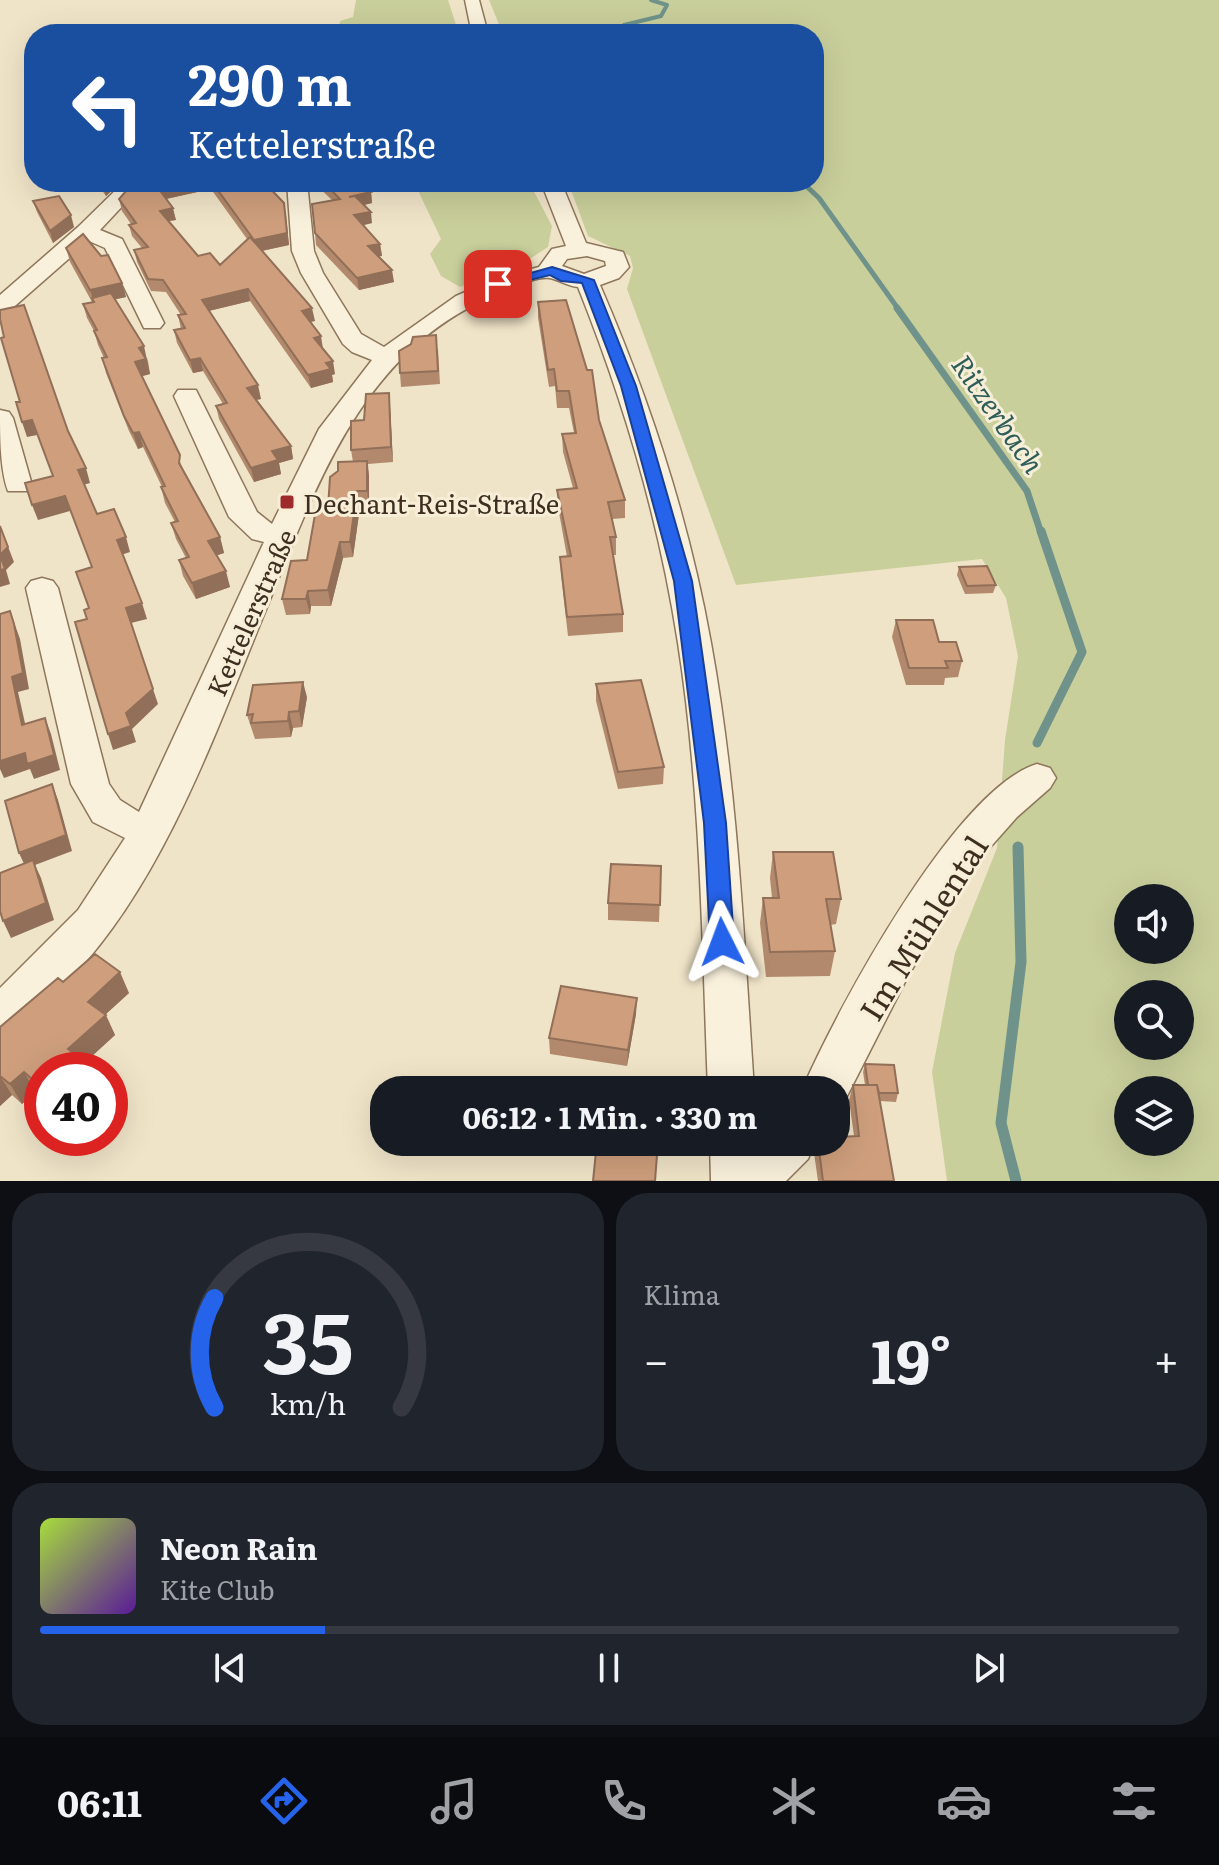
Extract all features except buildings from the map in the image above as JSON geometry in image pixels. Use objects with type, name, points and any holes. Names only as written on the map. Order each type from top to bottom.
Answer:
[{"type":"street","points":[[472,0],[478,24]]},
{"type":"street","points":[[0,307],[86,232],[125,192]]},
{"type":"street","points":[[298,192],[303,251],[312,273],[352,339],[361,347],[388,357]]},
{"type":"street","points":[[555,192],[629,386],[683,581],[715,823],[730,1076]]},
{"type":"street","points":[[86,232],[114,244],[152,323]]},
{"type":"street","points":[[554,257],[582,265],[566,278],[552,271],[550,266],[554,257]]},
{"type":"street","name":"Kettelerstraße","points":[[0,1016],[68,951],[115,890],[192,744],[282,537],[337,424],[388,357],[468,297],[517,278],[552,271]]},
{"type":"street","points":[[187,396],[244,517],[263,532],[282,537]]},
{"type":"street","points":[[0,418],[18,485]]},
{"type":"street","points":[[42,588],[90,784],[100,806],[118,822],[149,830]]},
{"type":"street","name":"Im Mühlental","points":[[832,1076],[882,983],[955,864],[1005,802],[1037,778]]},
{"type":"street","points":[[735,1156],[736,1181]]},
{"type":"street","points":[[751,1181],[777,1156]]},
{"type":"green space","points":[[356,0],[448,0],[456,24],[340,24],[340,21],[353,17]]},
{"type":"green space","points":[[489,0],[1219,0],[1219,1181],[947,1181],[932,1072],[955,953],[997,848],[1005,740],[1018,656],[1006,598],[982,559],[736,585],[627,289],[633,268],[630,256],[588,236],[572,192],[824,192],[824,24],[499,24]]},
{"type":"green space","points":[[419,192],[534,192],[552,226],[548,247],[522,264],[460,287],[441,276],[430,254],[441,239]]},
{"type":"waterway","name":"Ritzerbach","points":[[628,24],[661,16],[667,5],[651,0]]},
{"type":"waterway","name":"Ritzerbach","points":[[813,192],[899,310]]},
{"type":"waterway","name":"Ritzerbach","points":[[897,308],[1027,491],[1041,533]]},
{"type":"waterway","name":"Ritzerbach","points":[[1037,743],[1082,652],[1041,531]]},
{"type":"waterway","name":"Ritzerbach","points":[[1016,1181],[1001,1123],[1021,962],[1018,847]]},
{"type":"place","name":"Dechant-Reis-Straße","points":[[287,502]]},
{"type":"route","points":[[498,284],[552,271],[566,278],[587,280],[629,386],[683,581],[715,823],[722,942]]}]
